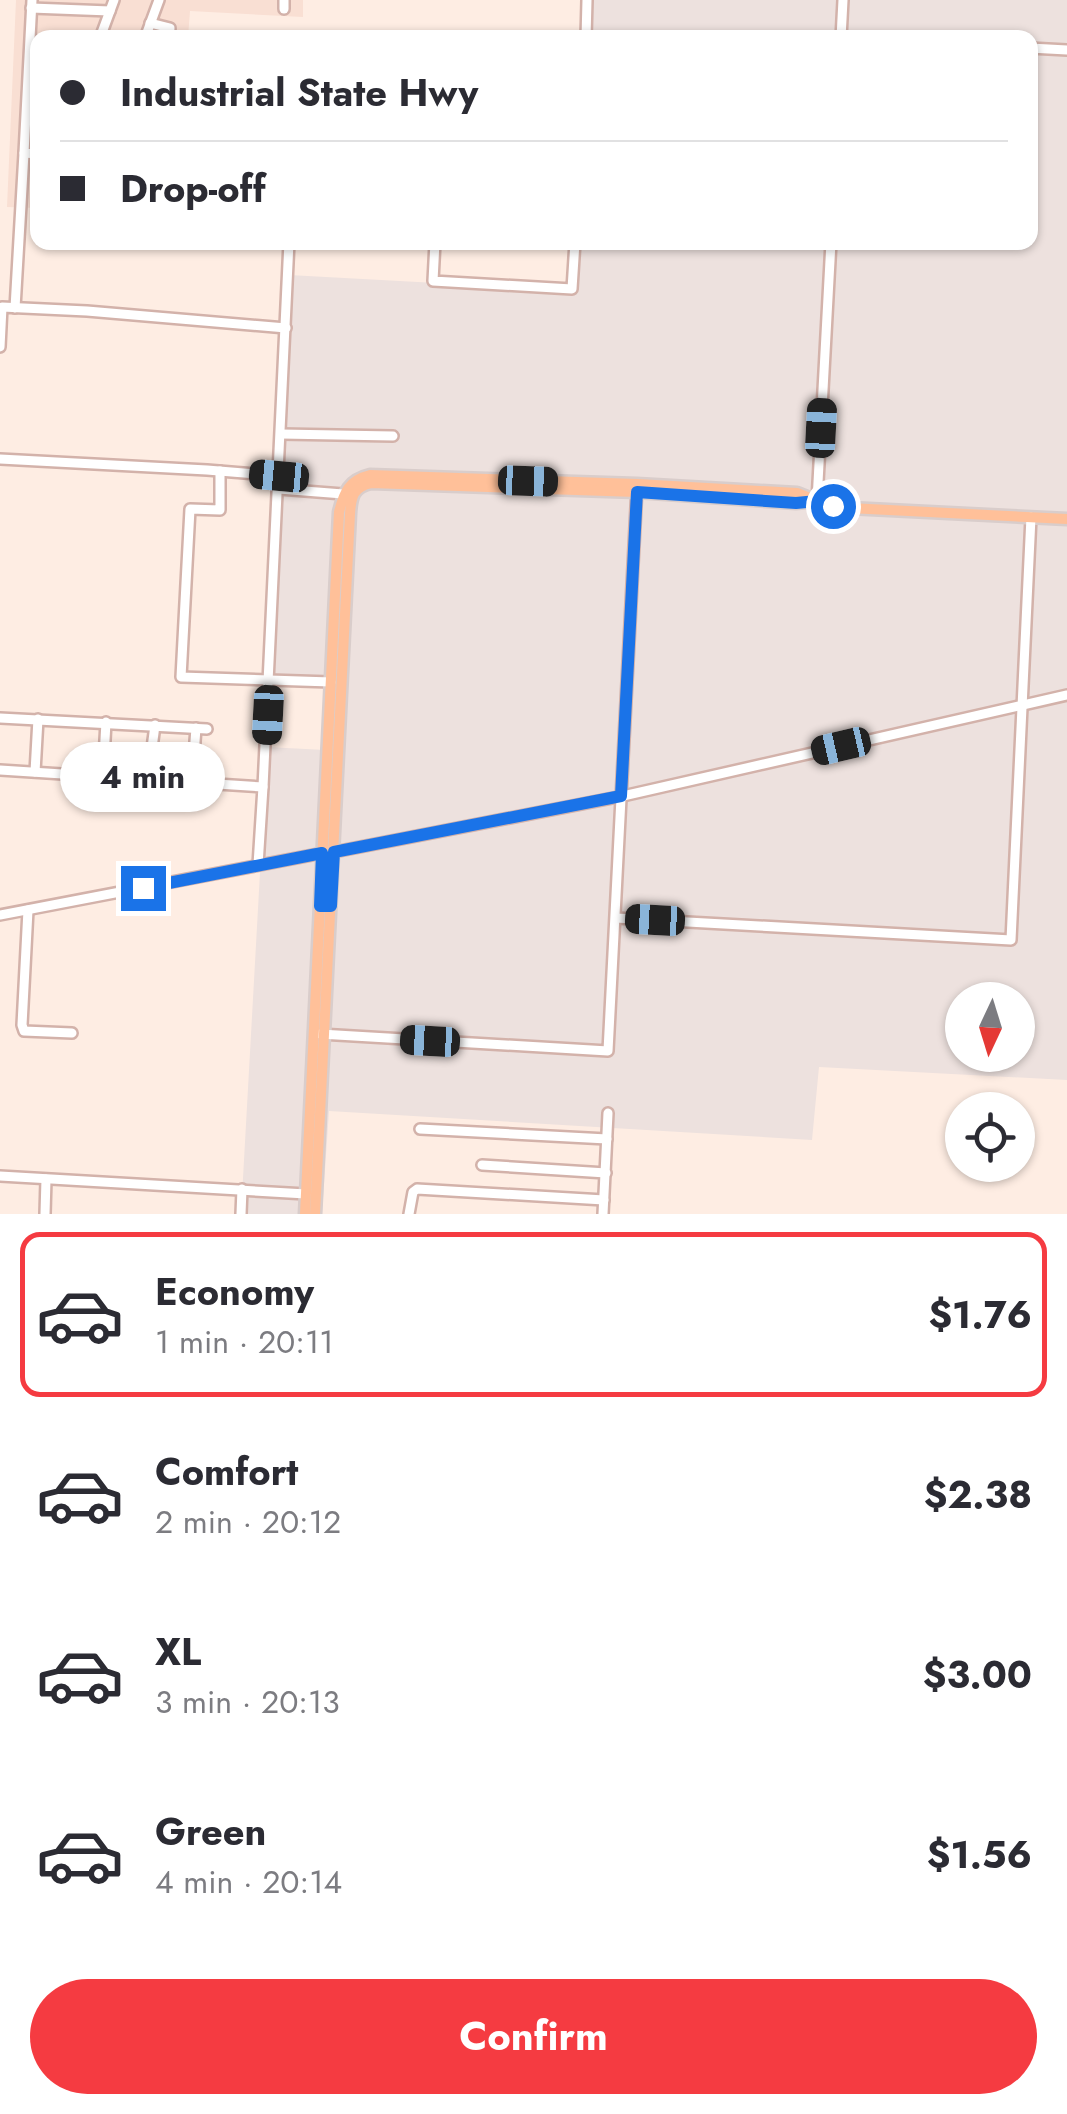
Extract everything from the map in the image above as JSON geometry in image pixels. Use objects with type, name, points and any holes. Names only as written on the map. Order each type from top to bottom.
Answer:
[{"type":"main road","points":[[331,802],[331,682],[339,512],[343,494],[352,481],[370,475],[637,488],[796,503],[817,501],[849,508],[1067,519]]},
{"type":"main road","points":[[304,1214],[352,498],[358,488],[371,483],[637,488]]},
{"type":"main road","points":[[315,1214],[319,1034]]},
{"type":"street","points":[[148,30],[159,0]]},
{"type":"street","points":[[586,30],[587,0]]},
{"type":"street","points":[[842,30],[843,0]]},
{"type":"street","points":[[33,30],[32,4],[112,5],[103,30]]},
{"type":"street","points":[[150,23],[170,30]]},
{"type":"street","points":[[1038,48],[1067,50]]},
{"type":"street","points":[[15,308],[30,86]]},
{"type":"street","points":[[24,153],[30,153]]},
{"type":"street","points":[[258,865],[289,250]]},
{"type":"street","points":[[436,250],[434,282],[572,290],[574,250]]},
{"type":"street","points":[[817,501],[831,250]]},
{"type":"street","points":[[0,347],[1,308],[286,328]]},
{"type":"street","points":[[281,434],[393,436]]},
{"type":"street","points":[[0,459],[279,476]]},
{"type":"street","points":[[220,471],[220,510],[190,510],[181,677],[331,682]]},
{"type":"street","points":[[319,1034],[608,1052],[637,488]]},
{"type":"street","points":[[279,490],[343,494]]},
{"type":"street","points":[[616,918],[1011,940],[1030,517]]},
{"type":"street","points":[[0,915],[621,796],[1067,696]]},
{"type":"street","points":[[0,718],[201,728],[192,782]]},
{"type":"street","points":[[35,772],[38,719]]},
{"type":"street","points":[[103,776],[106,722]]},
{"type":"street","points":[[148,779],[154,725]]},
{"type":"street","points":[[0,770],[264,787]]},
{"type":"street","points":[[28,910],[22,1026],[24,1030],[72,1033]]},
{"type":"street","points":[[604,1214],[608,1112]]},
{"type":"street","points":[[420,1129],[607,1140]]},
{"type":"street","points":[[482,1165],[606,1173]]},
{"type":"street","points":[[511,1193],[513,1167]]},
{"type":"street","points":[[0,1176],[306,1194]]},
{"type":"street","points":[[45,1214],[46,1178]]},
{"type":"street","points":[[240,1214],[242,1189]]},
{"type":"street","points":[[409,1214],[417,1189],[604,1200]]},
{"type":"shaded area","points":[[16,0],[303,0],[303,17],[190,11],[189,30],[30,30],[30,208],[7,207]]},
{"type":"shaded area","points":[[585,0],[1067,0],[1067,1080],[819,1067],[812,1140],[329,1111],[322,1214],[241,1214],[267,747],[325,750],[329,681],[270,676],[289,275],[568,290],[571,250],[1038,250],[1038,30],[583,30]]},
{"type":"route","points":[[143,888],[322,853],[320,906],[331,906],[334,852],[621,796],[637,492],[796,503],[817,501],[833,506]]}]
